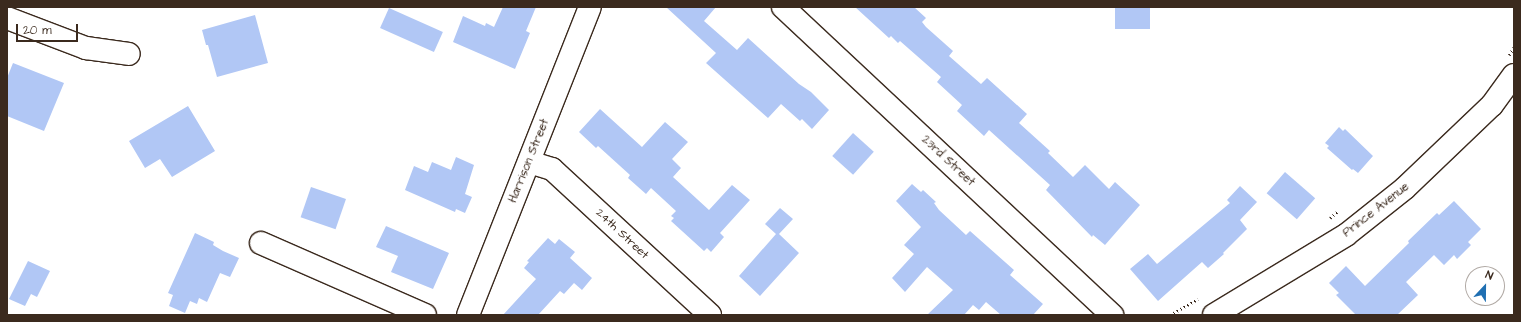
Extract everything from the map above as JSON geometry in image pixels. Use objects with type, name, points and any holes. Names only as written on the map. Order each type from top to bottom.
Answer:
[{"type":"street","name":"Harrison Street","points":[[468,315],[590,7]]},
{"type":"street","name":"23rd Street","points":[[783,7],[1112,315]]},
{"type":"street","points":[[7,18],[86,48],[129,54]]},
{"type":"street","name":"Prince Avenue","points":[[1214,315],[1346,235],[1405,188],[1492,105],[1510,66]]},
{"type":"street","name":"24th Street","points":[[529,162],[552,169],[710,315]]},
{"type":"street","points":[[261,243],[425,315]]},
{"type":"path","points":[[1510,66],[1514,47]]},
{"type":"path","points":[[1325,221],[1344,207]]},
{"type":"path","points":[[1170,315],[1201,297]]},
{"type":"building","points":[[503,7],[536,7],[526,31],[530,33],[515,69],[453,42],[463,16],[485,26],[486,23],[494,27]]},
{"type":"building","points":[[666,7],[716,7],[704,21],[737,50],[748,38],[799,84],[811,92],[829,110],[812,129],[802,119],[800,121],[781,104],[768,118],[706,63],[716,53]]},
{"type":"building","points":[[855,7],[914,7],[926,18],[922,22],[926,27],[953,51],[949,56],[981,84],[987,78],[1027,114],[1019,123],[1050,151],[1048,153],[1073,177],[1085,165],[1109,189],[1115,182],[1140,205],[1105,245],[1093,235],[1092,237],[1046,190],[1050,185],[989,130],[984,136],[957,111],[962,105],[937,82],[941,77],[900,41],[898,43],[891,36],[889,38]]},
{"type":"building","points":[[1115,7],[1150,7],[1150,29],[1115,29]]},
{"type":"building","points":[[389,8],[443,32],[434,52],[380,28]]},
{"type":"building","points":[[255,15],[268,63],[217,77],[202,30]]},
{"type":"building","points":[[13,63],[64,83],[44,131],[7,116],[7,78]]},
{"type":"building","points":[[188,106],[215,151],[172,177],[160,159],[145,168],[129,141]]},
{"type":"building","points":[[600,109],[642,147],[665,122],[688,142],[672,159],[681,168],[673,177],[709,210],[732,185],[750,200],[720,233],[724,237],[711,252],[707,248],[704,251],[671,221],[674,218],[671,216],[676,211],[651,188],[646,194],[628,178],[630,175],[598,146],[596,148],[579,132]]},
{"type":"building","points":[[1339,127],[1343,131],[1345,129],[1373,156],[1358,173],[1353,169],[1352,170],[1327,148],[1329,146],[1325,143]]},
{"type":"building","points":[[853,133],[874,152],[853,175],[832,156]]},
{"type":"building","points":[[456,157],[474,165],[465,194],[472,197],[465,213],[456,209],[455,212],[405,190],[414,166],[428,172],[432,162],[451,170]]},
{"type":"building","points":[[1285,172],[1315,198],[1297,219],[1267,193]]},
{"type":"building","points":[[912,184],[921,192],[923,190],[936,202],[934,203],[939,210],[966,235],[970,231],[1014,270],[1010,275],[1043,304],[1033,315],[1001,315],[986,302],[979,310],[973,305],[964,315],[927,315],[953,290],[927,267],[905,292],[892,278],[914,254],[904,245],[921,227],[896,201]]},
{"type":"building","points":[[1240,186],[1257,202],[1240,220],[1247,229],[1223,253],[1224,254],[1208,268],[1202,262],[1158,301],[1130,269],[1148,254],[1157,264],[1230,203],[1227,200]]},
{"type":"building","points":[[311,187],[346,199],[336,229],[301,217]]},
{"type":"building","points":[[1454,201],[1481,229],[1468,242],[1471,245],[1457,259],[1454,255],[1444,265],[1434,255],[1406,282],[1418,295],[1397,315],[1356,315],[1336,295],[1339,293],[1329,283],[1346,266],[1365,286],[1437,213],[1439,215]]},
{"type":"building","points":[[780,208],[793,219],[779,234],[799,253],[760,296],[739,276],[776,234],[765,224]]},
{"type":"building","points":[[386,226],[449,253],[433,289],[391,272],[398,256],[376,247]]},
{"type":"building","points":[[195,233],[214,242],[213,245],[223,251],[239,258],[230,277],[220,273],[207,302],[199,298],[197,304],[190,301],[185,313],[169,306],[173,295],[168,293]]},
{"type":"building","points":[[548,238],[555,244],[559,239],[575,252],[570,258],[592,278],[582,290],[574,283],[564,294],[560,291],[538,315],[503,315],[536,279],[524,268],[529,262],[527,261]]},
{"type":"building","points":[[28,261],[50,271],[37,297],[31,294],[25,306],[9,299]]}]
